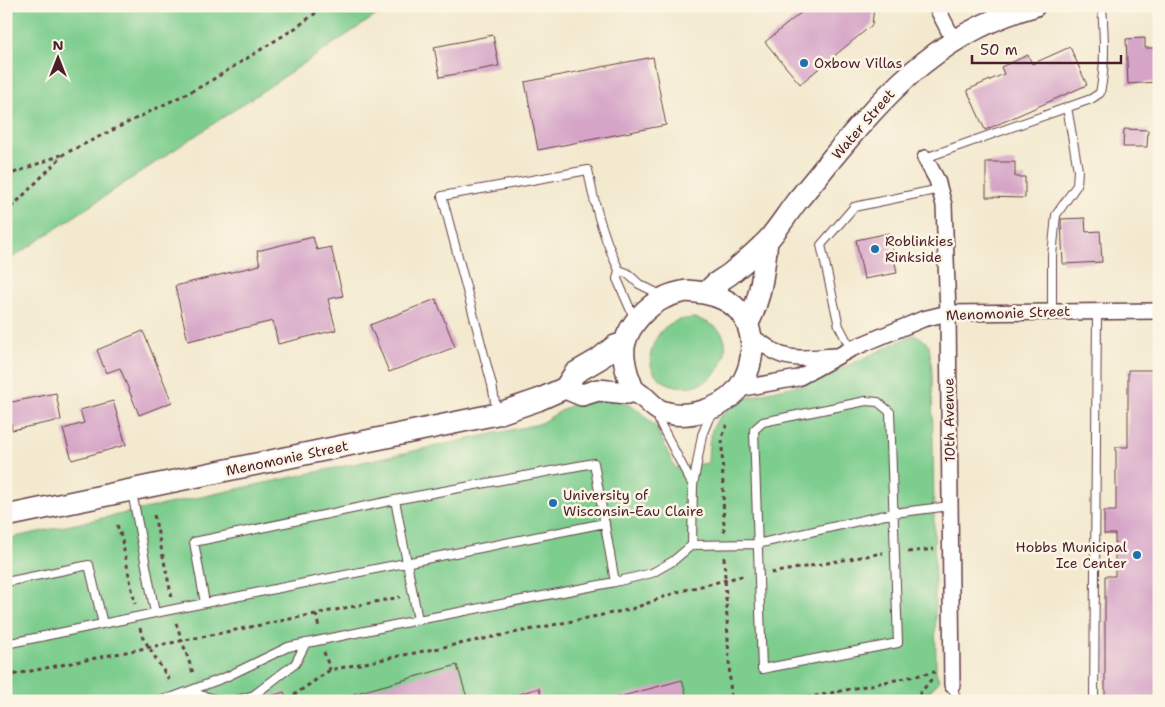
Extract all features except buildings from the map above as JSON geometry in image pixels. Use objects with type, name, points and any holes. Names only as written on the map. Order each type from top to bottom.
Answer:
[{"type":"main road","name":"Water Street","points":[[707,293],[711,286],[730,274],[767,241],[869,114],[894,88],[924,62],[954,41],[983,25],[1016,11],[1034,6]]},
{"type":"main road","name":"Water Street","points":[[750,330],[763,272],[767,241]]},
{"type":"main road","points":[[686,291],[707,293],[724,300],[739,311],[750,330],[752,357],[738,389],[721,403],[708,410],[691,413],[660,410],[634,390],[626,369],[625,343],[636,321],[649,308],[665,297],[686,291]]},
{"type":"main road","name":"Menomonie Street","points":[[6,516],[497,414],[538,400],[565,388],[575,373],[599,359],[615,346],[625,343]]},
{"type":"main road","points":[[565,388],[582,395],[598,390],[627,394],[634,390]]},
{"type":"street","points":[[936,6],[954,41]]},
{"type":"street","name":"10th Avenue","points":[[925,158],[940,189],[944,205],[948,313],[952,685]]},
{"type":"street","name":"Menomonie Street","points":[[738,389],[798,378],[836,356],[923,319],[948,313],[1159,311]]},
{"type":"street","name":"Menomonie Street","points":[[750,330],[778,353],[787,356],[798,358],[836,356]]},
{"type":"lane","points":[[925,158],[1091,99],[1100,93],[1102,84],[1102,6]]},
{"type":"lane","points":[[1052,312],[1052,256],[1056,216],[1076,185],[1078,170],[1067,107]]},
{"type":"lane","points":[[497,414],[492,385],[442,196],[588,170],[593,199],[610,252],[619,270],[617,279],[636,321]]},
{"type":"lane","points":[[850,350],[838,326],[821,245],[854,207],[940,189]]},
{"type":"lane","points":[[619,270],[665,297]]},
{"type":"lane","points":[[1094,701],[1097,311]]},
{"type":"lane","points":[[866,401],[878,402],[890,412],[894,513],[898,643],[762,669],[754,430],[763,422],[866,401]]},
{"type":"lane","points":[[660,410],[660,421],[693,486]]},
{"type":"lane","points":[[692,545],[693,486],[702,435],[709,418],[708,410]]},
{"type":"lane","points":[[205,603],[194,542],[395,500],[594,463],[615,582]]},
{"type":"lane","points":[[132,491],[155,613]]},
{"type":"lane","points":[[395,500],[418,620]]},
{"type":"lane","points":[[156,701],[189,692],[226,677],[288,647],[615,582],[652,572],[673,561],[692,545],[758,544],[894,513],[950,506]]},
{"type":"lane","points":[[6,644],[605,523]]},
{"type":"lane","points":[[6,582],[89,565],[103,624]]},
{"type":"lane","points":[[235,701],[254,695],[295,664],[306,643]]},
{"type":"lane","points":[[952,685],[957,701]]},
{"type":"lane","points":[[189,692],[223,701]]},
{"type":"path","points":[[6,176],[64,154],[204,85],[297,27],[325,6]]},
{"type":"path","points":[[6,213],[64,154]]},
{"type":"path","points":[[724,535],[722,444],[727,424]]},
{"type":"path","points":[[154,515],[172,600]]},
{"type":"path","points":[[117,524],[136,607]]},
{"type":"path","points":[[906,552],[935,549]]},
{"type":"path","points":[[767,574],[884,553]]},
{"type":"path","points":[[724,557],[731,701]]},
{"type":"path","points":[[287,700],[330,670],[632,609],[677,592],[746,575]]},
{"type":"path","points":[[6,676],[401,597]]},
{"type":"path","points":[[316,614],[319,630]]},
{"type":"path","points":[[175,620],[194,677]]},
{"type":"path","points":[[140,627],[142,636],[172,685]]},
{"type":"path","points":[[324,649],[330,670]]},
{"type":"path","points":[[791,701],[936,672],[914,701]]},
{"type":"green space","points":[[6,6],[390,6],[6,262]]},
{"type":"green space","points":[[694,318],[709,323],[720,331],[725,342],[723,361],[716,373],[702,383],[688,387],[672,385],[659,378],[654,372],[650,359],[651,353],[655,341],[662,330],[677,321]]},
{"type":"green space","name":"University of Wisconsin-Eau Claire","points":[[913,335],[920,337],[929,345],[932,371],[936,672],[939,680],[922,701],[6,701],[6,539],[539,424],[571,405],[599,399],[617,400],[636,408],[656,427],[675,468],[708,463],[712,429],[718,419],[728,409],[739,402],[763,393],[815,380]]},
{"type":"place","name":"Oxbow Villas","points":[[804,63]]},
{"type":"place","name":"Roblinkies Rinkside","points":[[875,249]]},
{"type":"place","name":"University of Wisconsin-Eau Claire","points":[[553,503]]},
{"type":"place","name":"Hobbs Municipal Ice Center","points":[[1137,555]]}]
